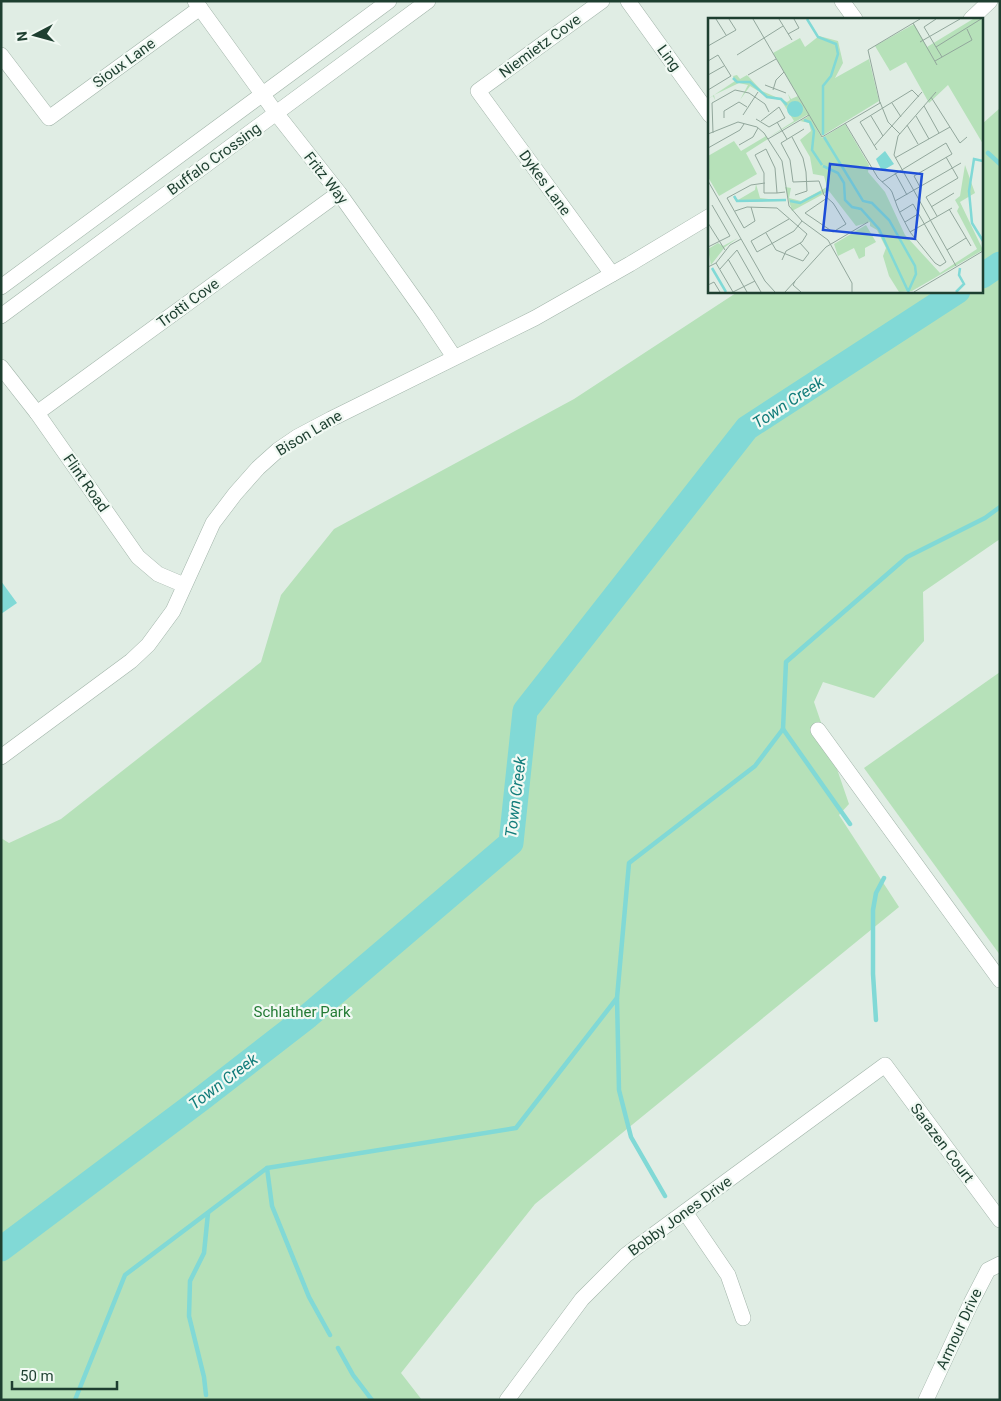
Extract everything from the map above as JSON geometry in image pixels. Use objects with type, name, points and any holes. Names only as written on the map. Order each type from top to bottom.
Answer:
[{"type":"street","name":"Buffalo Crossing","points":[[1,287],[389,1]]},
{"type":"street","name":"Buffalo Crossing","points":[[1,316],[428,1]]},
{"type":"street","name":"Niemietz Cove","points":[[478,91],[602,1]]},
{"type":"street","name":"Ling","points":[[628,1],[708,112]]},
{"type":"street","points":[[842,1],[855,18]]},
{"type":"street","points":[[972,18],[990,1]]},
{"type":"street","name":"Fritz Way","points":[[198,5],[262,95],[339,193],[454,357]]},
{"type":"street","name":"Sioux Lane","points":[[1,55],[48,118],[198,5]]},
{"type":"street","name":"Dykes Lane","points":[[478,91],[612,274]]},
{"type":"street","name":"Trotti Cove","points":[[37,413],[339,193]]},
{"type":"street","name":"Bison Lane","points":[[1,757],[130,661],[148,645],[173,611],[213,523],[258,468],[278,450],[330,419],[535,318],[708,217]]},
{"type":"street","name":"Flint Road","points":[[1,367],[37,413],[138,557],[158,574],[184,585]]},
{"type":"street","points":[[818,730],[1000,980]]},
{"type":"street","name":"Bobby Jones Drive","points":[[516,1396],[582,1299],[626,1255],[885,1065]]},
{"type":"street","name":"Sarazen Court","points":[[885,1065],[1000,1220]]},
{"type":"street","points":[[686,1212],[728,1275],[743,1318]]},
{"type":"street","name":"Armour Drive","points":[[926,1400],[970,1303],[988,1270],[1000,1264]]},
{"type":"green space","name":"Schlather Park","points":[[1000,108],[1000,539],[923,592],[924,641],[874,698],[823,682],[814,702],[849,804],[839,815],[899,907],[535,1204],[401,1373],[422,1400],[1,1400],[1,838],[9,843],[61,819],[261,662],[281,595],[334,529],[574,399],[737,292],[984,292],[984,122]]},
{"type":"green space","points":[[1000,672],[1000,955],[864,768]]},
{"type":"water","points":[[1,581],[17,603],[1,614]]},
{"type":"waterway","points":[[988,153],[1000,164]]},
{"type":"waterway","name":"Town Creek","points":[[984,275],[1000,264]]},
{"type":"waterway","name":"Town Creek","points":[[1,1249],[308,1016],[511,843],[525,711],[747,428],[956,292]]},
{"type":"waterway","points":[[75,1400],[125,1275],[267,1168],[516,1128],[617,998],[629,863],[755,766],[783,729],[786,662],[907,557],[985,518],[1000,507]]},
{"type":"waterway","points":[[783,729],[850,824]]},
{"type":"waterway","points":[[876,1020],[873,974],[873,910],[876,893],[884,878]]},
{"type":"waterway","points":[[617,998],[619,1090],[631,1137],[665,1196]]},
{"type":"waterway","points":[[267,1168],[272,1206],[309,1297],[330,1335]]},
{"type":"waterway","points":[[206,1395],[204,1377],[189,1316],[190,1281],[204,1253],[208,1213]]},
{"type":"waterway","points":[[338,1348],[353,1375],[372,1400]]}]
